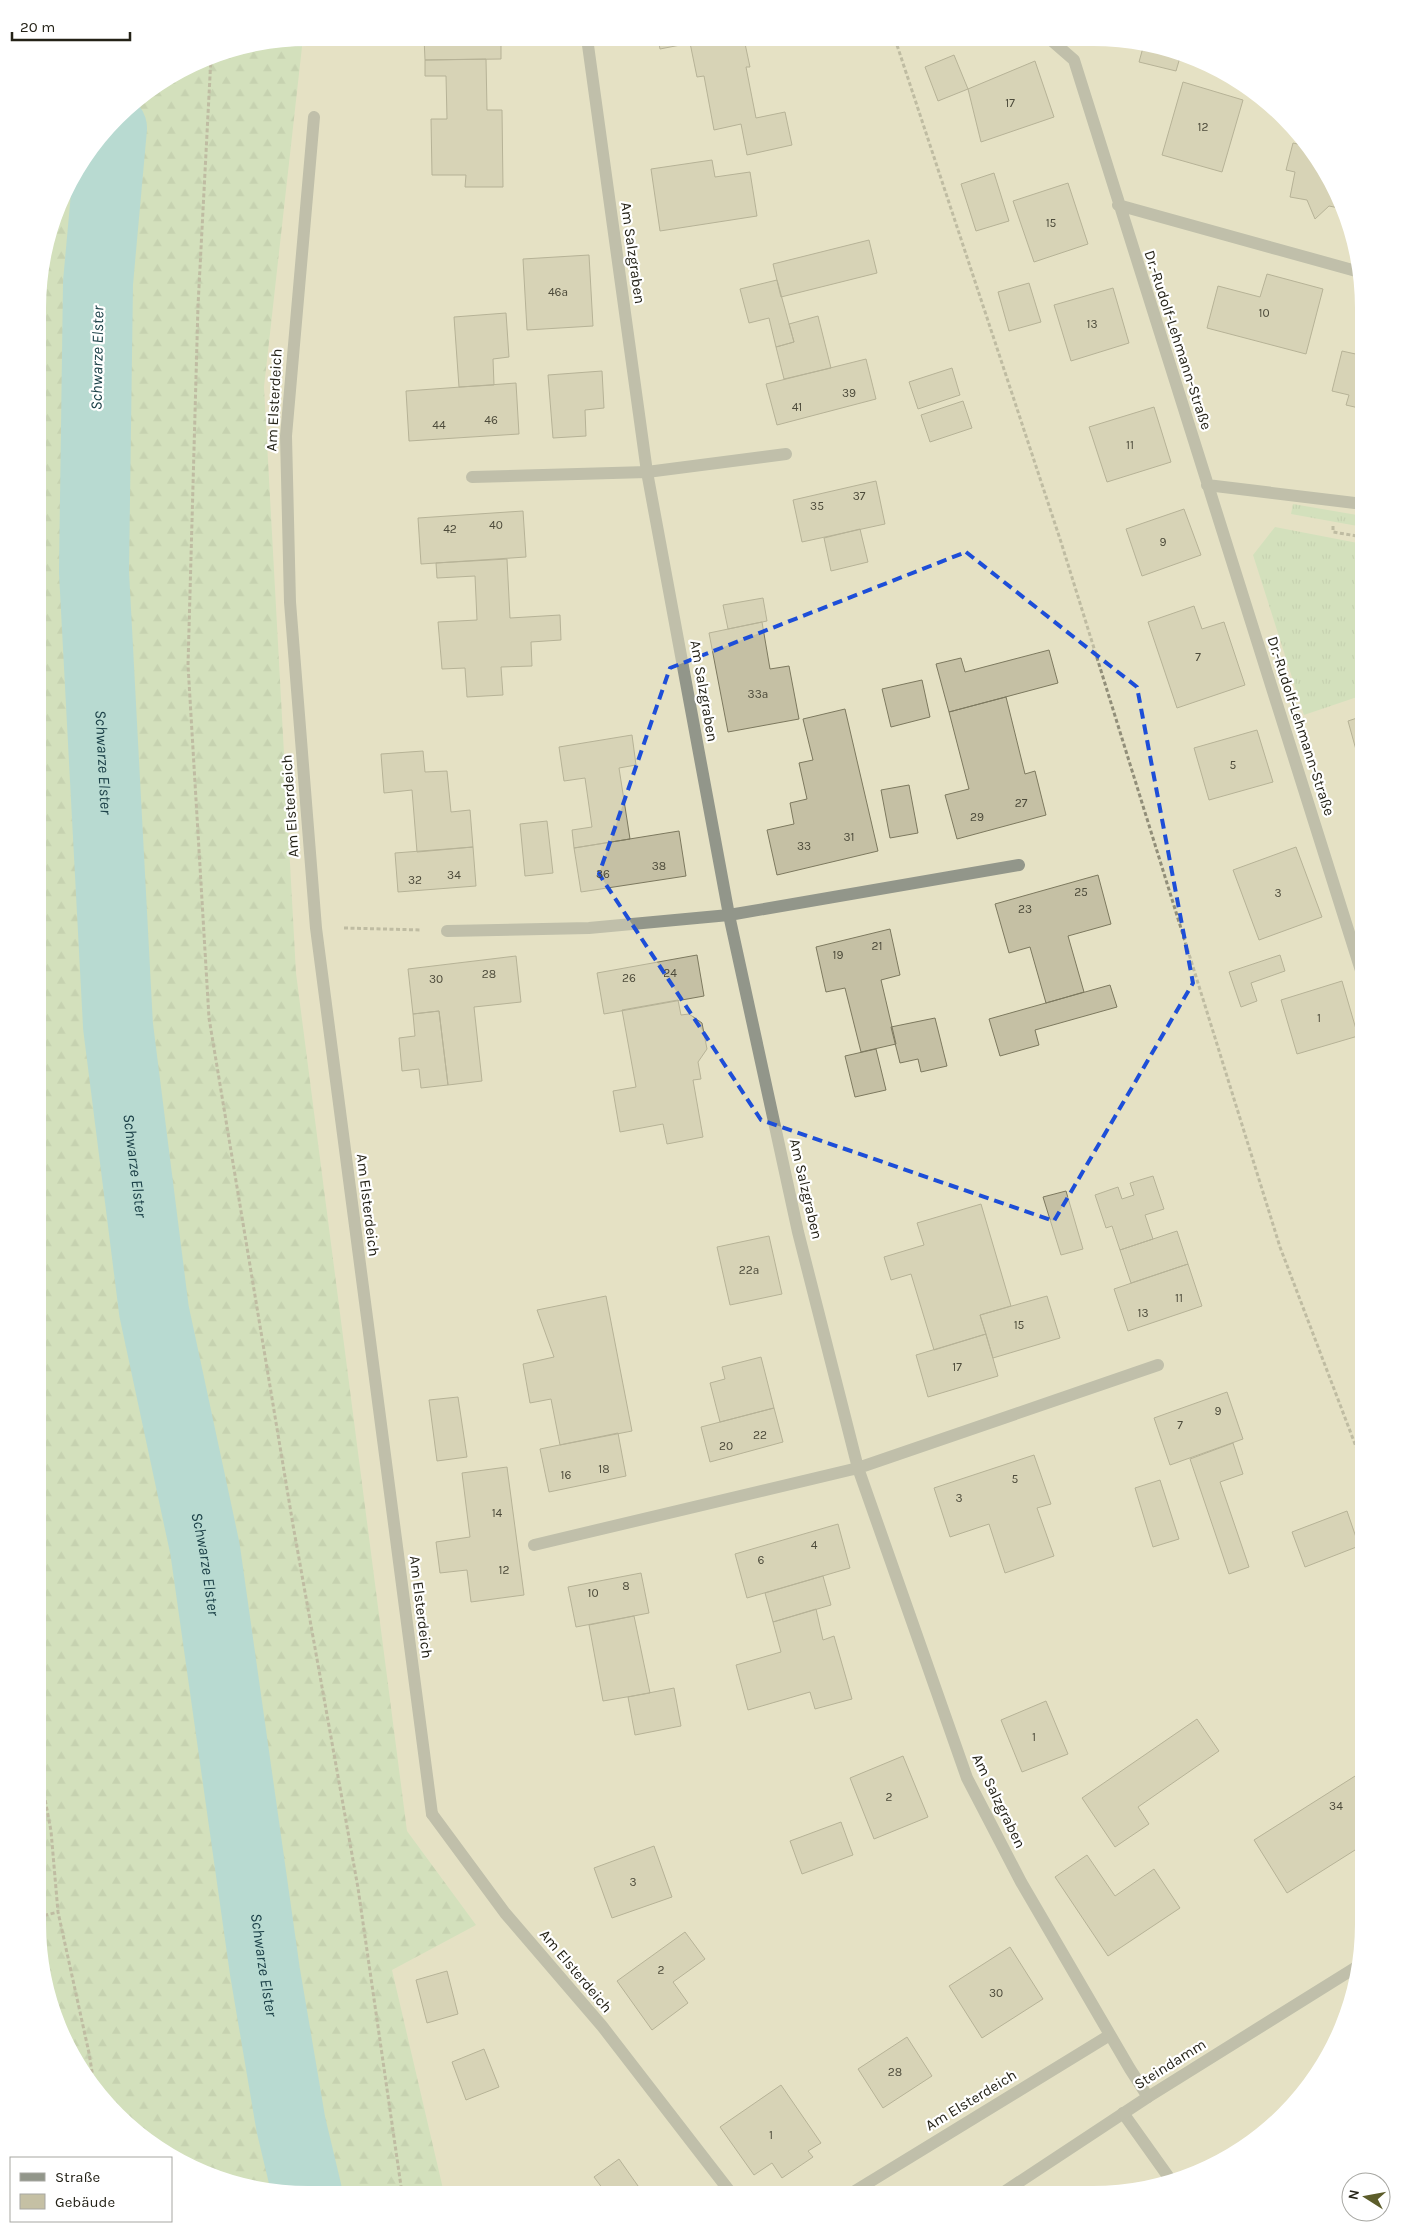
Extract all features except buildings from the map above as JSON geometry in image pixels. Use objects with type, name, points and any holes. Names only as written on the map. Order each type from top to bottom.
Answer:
[{"type":"street","name":"Am Salzgraben","points":[[589,46],[647,472],[728,916],[798,1232],[858,1468],[967,1778],[1021,1882],[1148,2097]]},
{"type":"street","name":"Dr.-Rudolf-Lehmann-Straße","points":[[1058,46],[1074,60],[1118,205],[1355,952]]},
{"type":"street","name":"Am Elsterdeich","points":[[314,117],[286,436],[290,602],[316,928],[432,1814],[505,1913],[602,2026],[725,2186]]},
{"type":"street","points":[[1118,205],[1352,270]]},
{"type":"street","points":[[472,477],[647,472],[786,454]]},
{"type":"street","points":[[1207,485],[1355,503]]},
{"type":"street","points":[[447,931],[589,928],[728,916],[1019,865]]},
{"type":"street","points":[[534,1545],[858,1468],[1158,1366]]},
{"type":"street","name":"Steindamm","points":[[1013,2186],[1148,2097],[1351,1970]]},
{"type":"street","name":"Am Elsterdeich","points":[[863,2186],[1110,2035]]},
{"type":"street","points":[[1123,2113],[1167,2175]]},
{"type":"path","points":[[897,46],[1061,542],[1280,1247],[1355,1444]]},
{"type":"path","points":[[211,65],[198,306],[188,665],[209,1018],[293,1525],[358,1888],[401,2186]]},
{"type":"path","points":[[316,928],[447,931]]},
{"type":"path","points":[[46,1804],[51,1831],[58,1912],[92,2072]]},
{"type":"path","points":[[46,1915],[58,1912]]},
{"type":"highlighted area","points":[[966,552],[1137,687],[1193,983],[1054,1221],[761,1120],[599,874],[670,668]]},
{"type":"green space","points":[[302,46],[264,387],[296,973],[407,1831],[476,1925],[392,1970],[442,2186],[308,2186],[274,2184],[224,2172],[177,2151],[135,2121],[111,2097],[81,2055],[66,2024],[51,1975],[46,1924],[46,308],[48,274],[60,224],[81,177],[111,135],[135,111],[177,81],[208,66],[257,51]]},
{"type":"green space","points":[[1293,504],[1355,515],[1355,526],[1291,514]]},
{"type":"green space","points":[[1275,527],[1355,542],[1355,698],[1304,715],[1253,555]]},
{"type":"waterway","name":"Schwarze Elster","points":[[111,135],[98,283],[94,572],[118,1026],[154,1311],[205,1549],[265,1972],[291,2125],[306,2186]]}]
